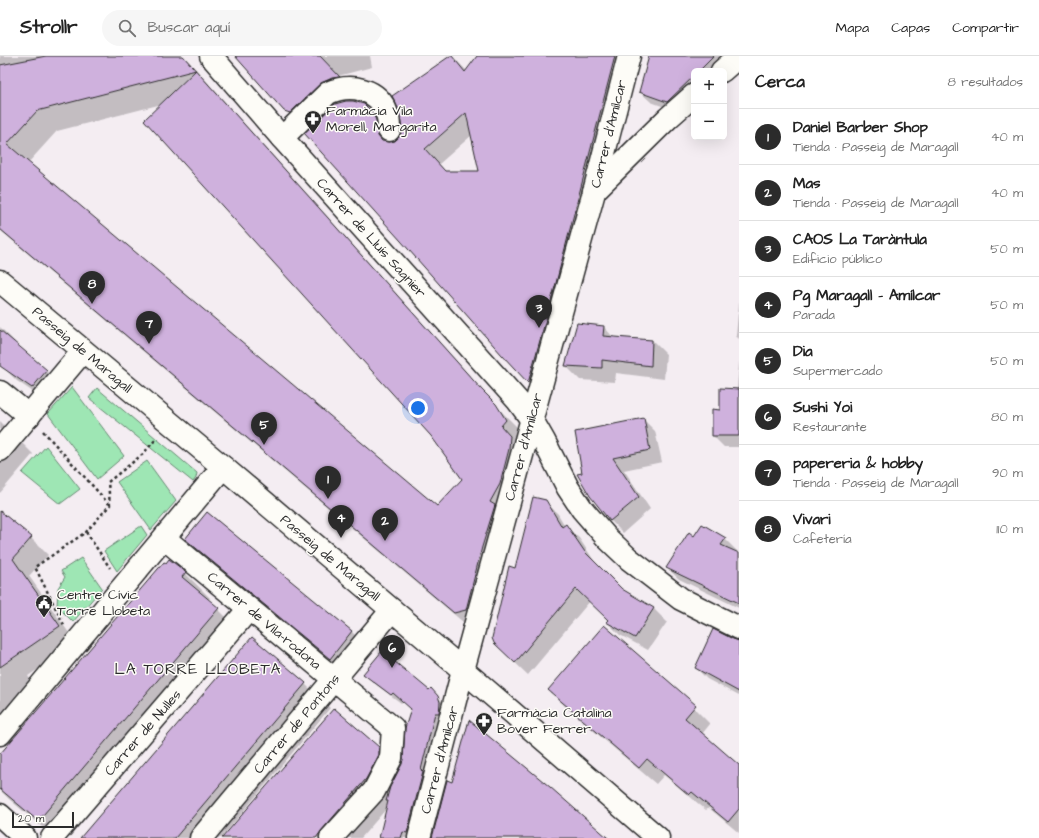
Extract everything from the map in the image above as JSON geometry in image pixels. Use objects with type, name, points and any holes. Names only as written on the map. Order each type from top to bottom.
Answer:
[{"type":"street","name":"Carrer de Lluís Sagnier","points":[[211,56],[282,138],[518,401],[532,420],[552,454],[568,488],[582,509],[608,539],[629,559],[681,599],[739,628]]},
{"type":"street","name":"Carrer d'Amílcar","points":[[419,838],[463,670],[594,192],[629,56]]},
{"type":"street","points":[[725,68],[739,56]]},
{"type":"street","points":[[282,138],[328,93],[342,88],[359,89],[375,96],[381,102],[388,115],[389,130]]},
{"type":"street","points":[[594,192],[691,98]]},
{"type":"street","name":"Passeig de Maragall","points":[[0,281],[463,670],[658,838]]},
{"type":"street","points":[[0,450],[83,351]]},
{"type":"street","points":[[0,392],[29,416]]},
{"type":"street","points":[[1,729],[74,646],[223,467]]},
{"type":"street","name":"Carrer de Vila-rodona","points":[[164,538],[393,728],[391,758],[374,791],[331,838]]},
{"type":"street","name":"Carrer de Nulles","points":[[52,838],[249,609]]},
{"type":"street","name":"Carrer de Pontons","points":[[201,838],[392,610]]},
{"type":"street","points":[[0,815],[25,838]]},
{"type":"path","points":[[29,416],[110,505]]},
{"type":"path","points":[[74,646],[35,567],[86,532],[110,505],[108,482],[143,454],[156,438]]},
{"type":"path","points":[[86,532],[123,587]]},
{"type":"green space","points":[[72,387],[124,456],[97,479],[48,414]]},
{"type":"green space","points":[[97,388],[197,473],[193,482],[89,398]]},
{"type":"green space","points":[[46,446],[80,489],[60,504],[22,473]]},
{"type":"green space","points":[[147,461],[176,501],[151,530],[117,482]]},
{"type":"green space","points":[[141,526],[147,535],[117,571],[104,551]]},
{"type":"green space","points":[[81,558],[102,588],[73,622],[57,606],[58,588],[65,577],[61,571]]},
{"type":"building","points":[[46,56],[183,56],[196,70],[482,390],[496,404],[506,420],[501,426],[510,436],[509,449],[500,484],[490,502],[495,505],[482,547],[466,610],[454,613],[0,229],[0,65]],"holes":[[[196,70],[144,120],[431,436],[462,479],[437,506],[7,144],[37,111]]]},
{"type":"building","points":[[235,56],[320,56],[340,77],[332,78],[320,84],[290,113],[284,111]]},
{"type":"building","points":[[450,56],[452,56],[465,72],[477,56],[615,56],[556,283],[528,383],[304,133],[335,104],[353,101],[364,104],[372,112],[376,120],[378,136],[382,141],[395,141],[400,136],[402,130],[399,110],[392,96]],"holes":[[[466,113],[479,171],[445,171],[425,149]]]},
{"type":"building","points":[[649,56],[714,56],[702,68],[691,68],[691,79],[667,102],[639,92]]},
{"type":"building","points":[[577,323],[604,326],[603,336],[652,340],[651,366],[602,360],[602,368],[565,366]]},
{"type":"building","points":[[0,330],[47,370],[32,388],[0,366]]},
{"type":"building","points":[[720,388],[739,389],[739,436],[712,436],[712,409],[720,410]]},
{"type":"building","points":[[644,418],[650,450],[613,458],[639,497],[610,521],[590,496],[577,474],[582,473],[575,432]]},
{"type":"building","points":[[533,497],[546,500],[562,527],[566,524],[585,552],[622,589],[654,608],[635,638],[606,622],[608,620],[576,589],[515,663],[494,643],[492,638],[509,566],[515,568]]},
{"type":"building","points":[[0,511],[32,537],[13,559],[60,626],[0,667]]},
{"type":"building","points":[[207,512],[352,631],[330,659],[185,539]]},
{"type":"building","points":[[702,524],[726,538],[721,545],[739,553],[739,603],[666,568],[689,532],[694,536]]},
{"type":"building","points":[[169,559],[186,572],[182,577],[219,608],[38,821],[0,789],[0,754],[164,562],[166,563]]},
{"type":"building","points":[[604,625],[696,705],[685,718],[739,765],[739,809],[728,822],[692,792],[689,795],[647,759],[639,768],[548,690]]},
{"type":"building","points":[[713,629],[739,641],[739,692],[695,668]]},
{"type":"building","points":[[252,637],[306,683],[175,838],[80,838]]},
{"type":"building","points":[[382,651],[429,690],[431,688],[438,696],[440,702],[439,713],[435,713],[421,770],[423,772],[407,833],[403,832],[401,838],[379,838],[390,787],[402,764],[405,728],[411,709],[393,693],[391,695],[363,674]]},
{"type":"building","points":[[334,708],[379,747],[379,755],[366,779],[316,838],[222,838]]},
{"type":"building","points":[[469,720],[550,787],[608,838],[432,838],[447,780],[452,782]]},
{"type":"place","name":"Farmàcia Vila Morell, Margarita","points":[[313,134]]},
{"type":"place","name":"Vivari","points":[[92,304]]},
{"type":"place","name":"CAOS La Taràntula","points":[[539,328]]},
{"type":"place","name":"papereria & hobby","points":[[149,344]]},
{"type":"place","name":"Dia","points":[[264,445]]},
{"type":"place","name":"Daniel Barber Shop","points":[[328,499]]},
{"type":"place","name":"Pg Maragall - Amílcar","points":[[341,538]]},
{"type":"place","name":"Mas","points":[[385,541]]},
{"type":"place","name":"Centre Cívic Torre Llobeta","points":[[44,618]]},
{"type":"place","name":"Sushi Yoi","points":[[392,668]]},
{"type":"place","name":"Farmàcia Catalina Bover Ferrer","points":[[484,736]]},
{"type":"district","name":"LA TORRE LLOBETA","points":[[198,669]]}]
